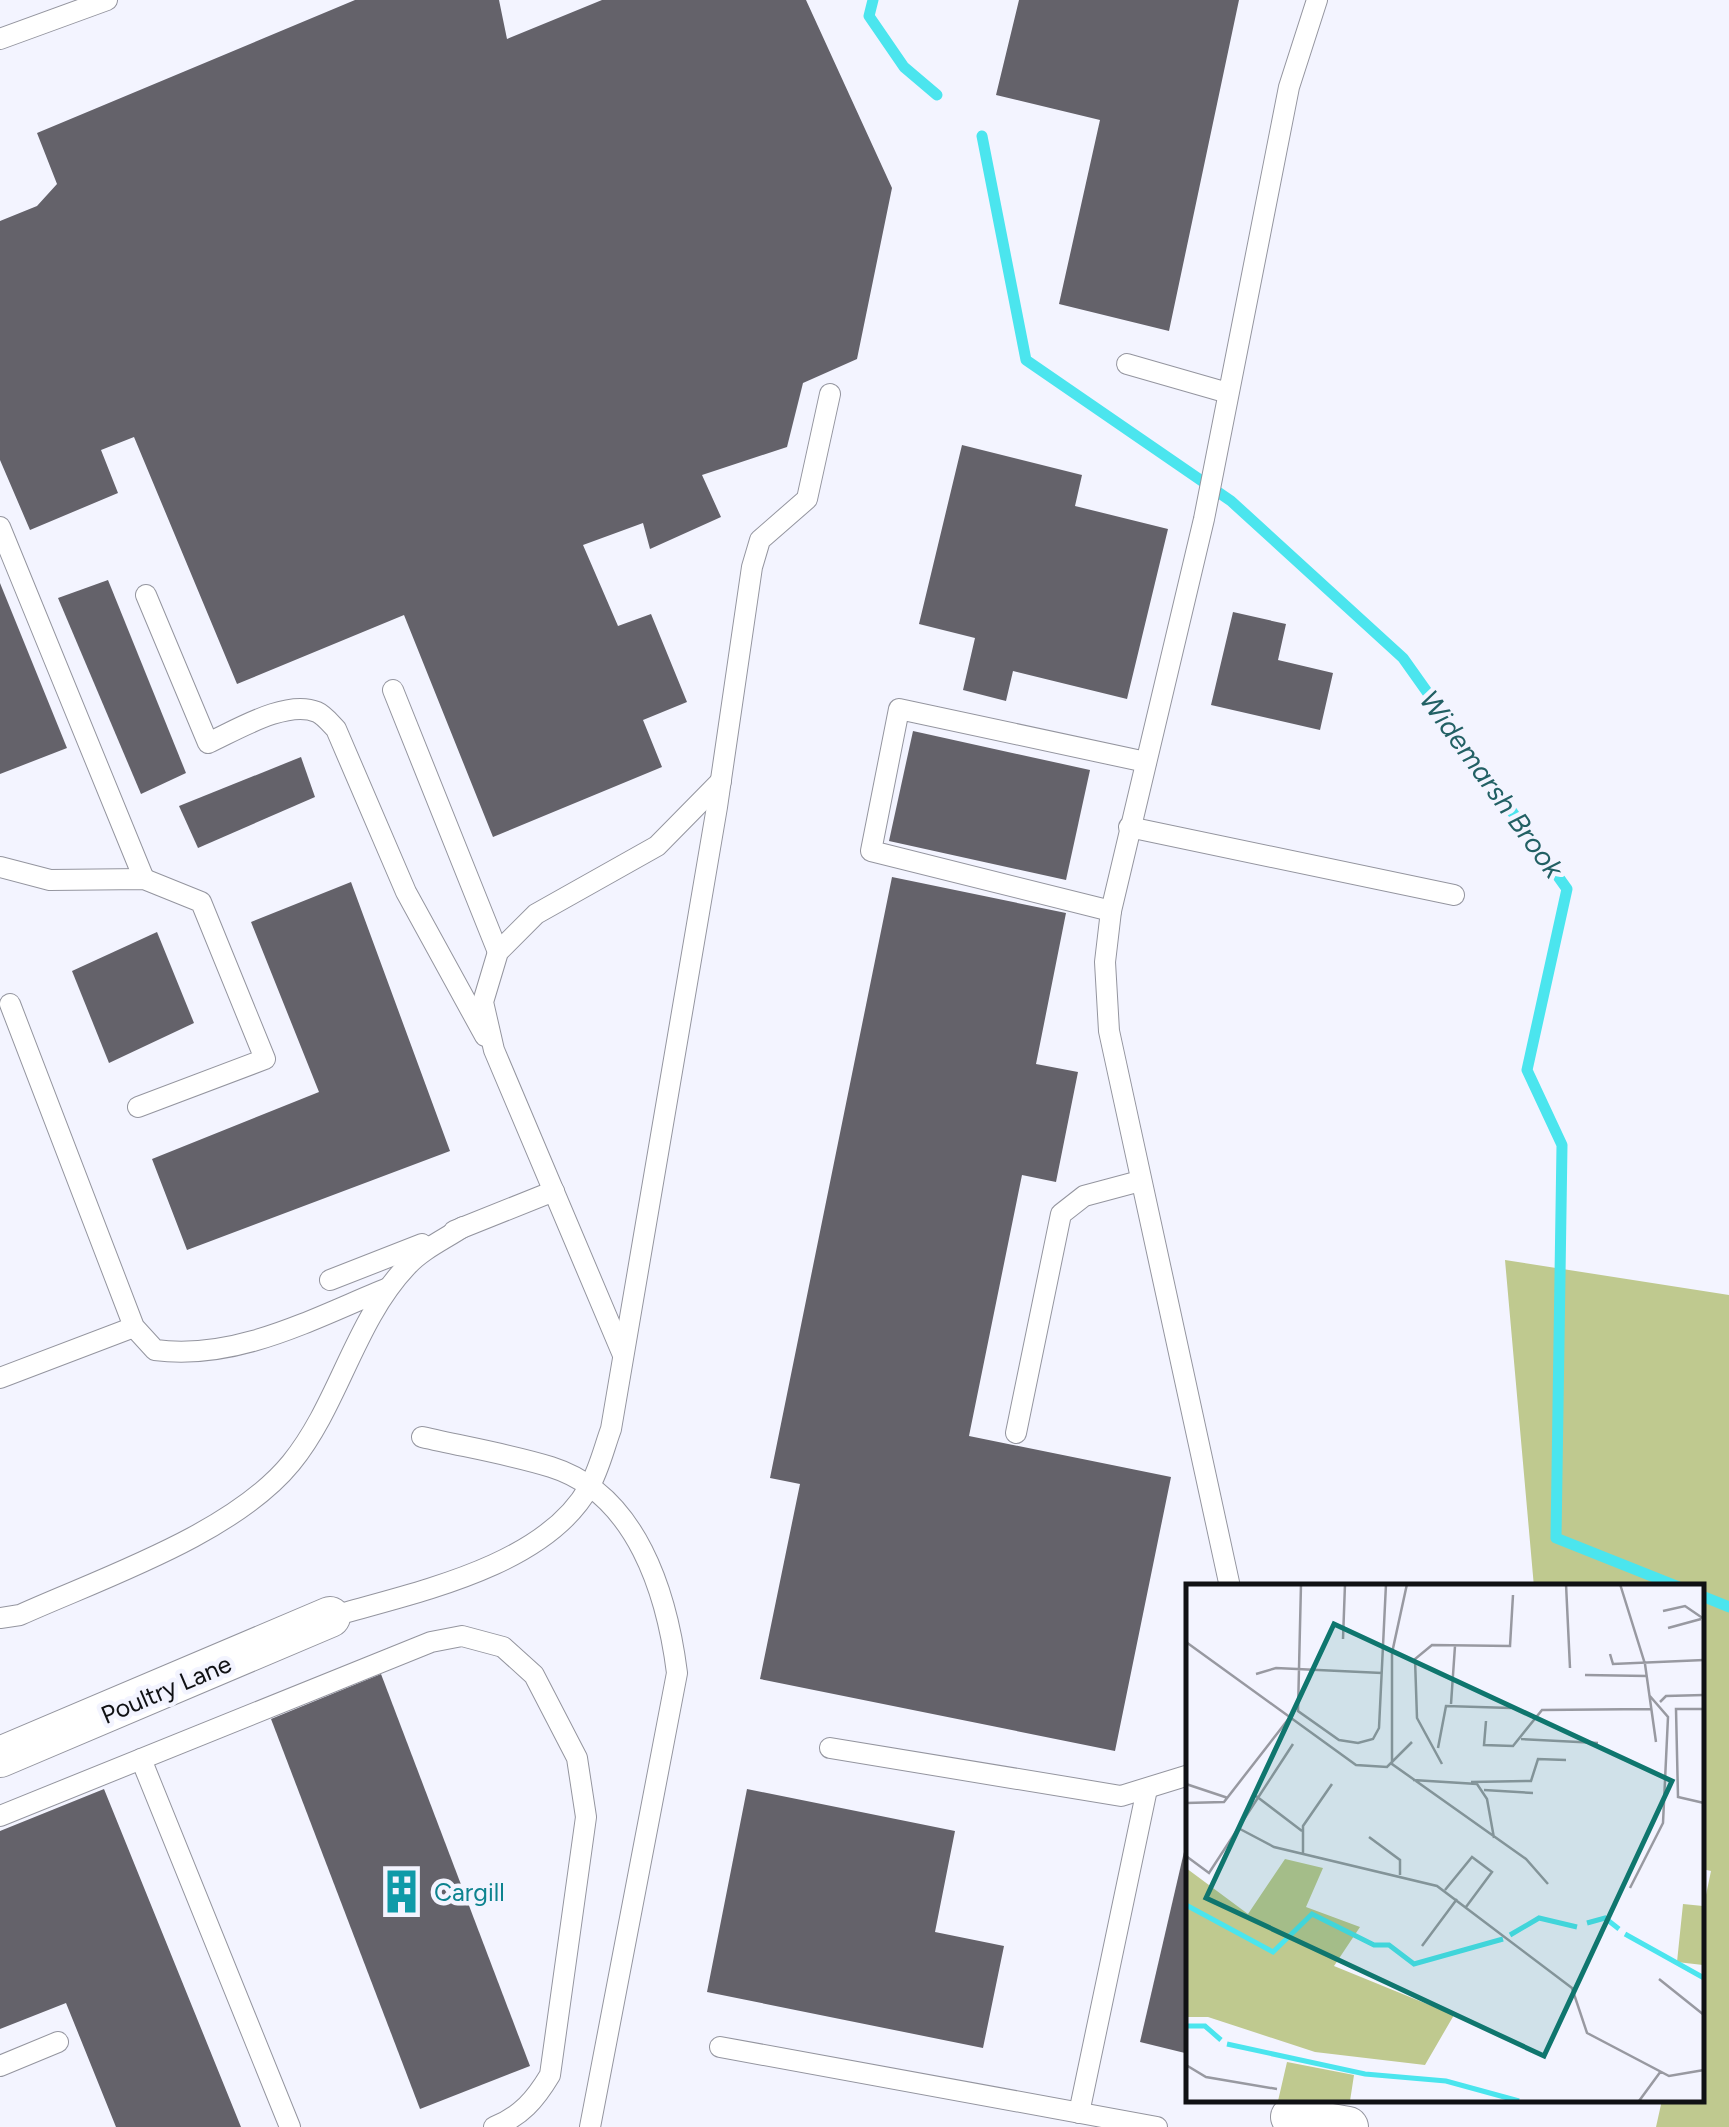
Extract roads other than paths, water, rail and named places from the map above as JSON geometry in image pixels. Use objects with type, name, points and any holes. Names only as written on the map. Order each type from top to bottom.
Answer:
[{"type":"street","name":"Poultry Lane","points":[[0,1757],[330,1617]]},
{"type":"street","points":[[1286,2114],[1348,2127]]},
{"type":"lane","points":[[0,39],[107,0]]},
{"type":"lane","points":[[1229,1584],[1109,1031],[1105,962],[1110,911],[1204,519],[1290,87],[1317,0]]},
{"type":"lane","points":[[1127,364],[1228,393]]},
{"type":"lane","points":[[330,1617],[466,1576],[516,1553],[556,1524],[588,1489],[611,1429],[624,1357],[721,780],[752,567],[760,540],[807,500],[830,394]]},
{"type":"lane","points":[[0,527],[144,880]]},
{"type":"lane","points":[[146,595],[208,743],[274,715],[299,710],[318,712],[336,729],[406,892],[449,977],[494,1050],[624,1357]]},
{"type":"lane","points":[[393,690],[498,952]]},
{"type":"lane","points":[[1110,911],[871,851],[899,709],[1146,762]]},
{"type":"lane","points":[[494,1050],[483,1002],[498,952],[536,914],[657,846],[721,780]]},
{"type":"lane","points":[[1129,827],[1454,896]]},
{"type":"lane","points":[[0,867],[50,880],[144,880],[200,902],[265,1059],[138,1108]]},
{"type":"lane","points":[[10,1004],[134,1327],[155,1350],[185,1354],[220,1350],[388,1288]]},
{"type":"lane","points":[[1016,1433],[1061,1214],[1084,1196],[1140,1181]]},
{"type":"lane","points":[[330,1280],[554,1191]]},
{"type":"lane","points":[[0,1618],[20,1615],[199,1533],[288,1466],[310,1436],[388,1288],[409,1263],[463,1228]]},
{"type":"lane","points":[[0,1378],[134,1327]]},
{"type":"lane","points":[[422,1437],[554,1468],[612,1506],[647,1556],[670,1620],[677,1673],[590,2127]]},
{"type":"lane","points":[[0,1816],[431,1642],[462,1636],[503,1647],[534,1675],[576,1758],[586,1817],[550,2076],[535,2100],[513,2119],[494,2127]]},
{"type":"lane","points":[[830,1748],[1121,1796],[1186,1775]]},
{"type":"lane","points":[[141,1759],[290,2127]]},
{"type":"lane","points":[[1079,2112],[1148,1789]]},
{"type":"lane","points":[[0,2066],[58,2042]]},
{"type":"lane","points":[[720,2047],[1157,2127]]},
{"type":"waterway","name":"Widemarsh Brook","points":[[873,0],[869,16],[904,67],[937,95]]},
{"type":"waterway","name":"Widemarsh Brook","points":[[982,136],[1026,360],[1231,501],[1403,658],[1567,889],[1527,1070],[1562,1145],[1556,1538],[1671,1584]]},
{"type":"waterway","name":"Widemarsh Brook","points":[[1704,1597],[1729,1607]]},
{"type":"place","name":"Cargill","points":[[401,1892]]}]
